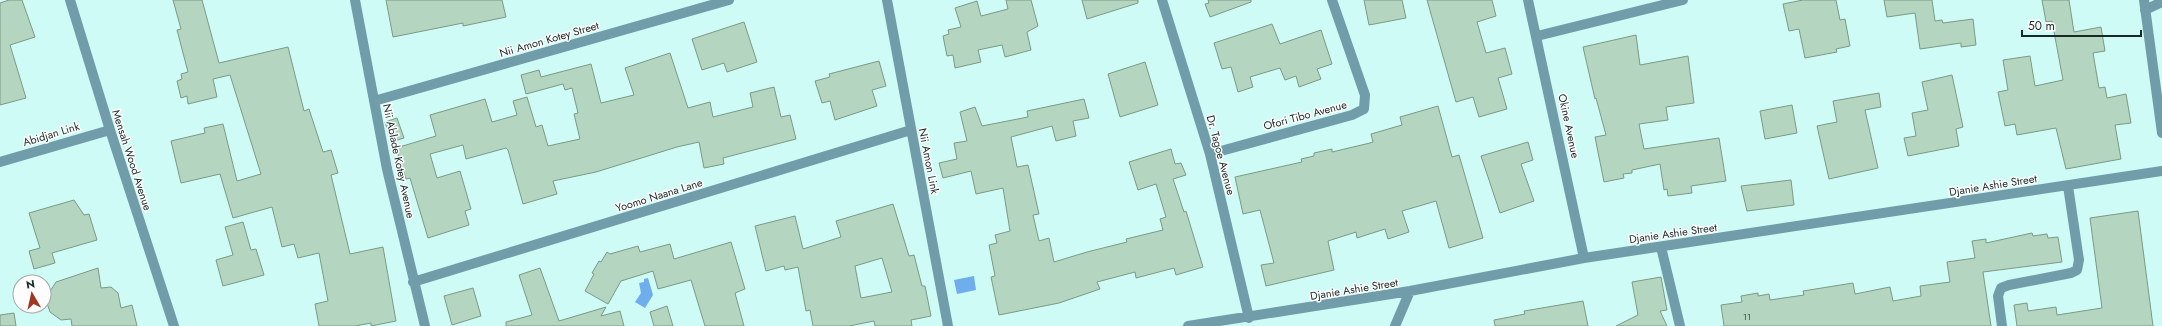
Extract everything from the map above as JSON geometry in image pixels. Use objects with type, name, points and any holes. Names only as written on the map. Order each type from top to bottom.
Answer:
[{"type":"street","name":"Mensah Wood Avenue","points":[[70,0],[110,130],[174,326]]},
{"type":"street","name":"Nii Ablade Kotey Avenue","points":[[355,0],[374,101],[413,282],[425,326]]},
{"type":"street","name":"Nii Amon Kotey Street","points":[[374,101],[729,0]]},
{"type":"street","name":"Nii Amon Link","points":[[887,0],[948,326]]},
{"type":"street","name":"Dr. Tagoe Avenue","points":[[1162,0],[1210,154],[1249,318]]},
{"type":"street","name":"Ofori Tibo Avenue","points":[[1210,154],[1352,116],[1364,109],[1365,95],[1332,0]]},
{"type":"street","name":"Okine Avenue","points":[[1528,0],[1584,258]]},
{"type":"street","points":[[1537,36],[1682,0]]},
{"type":"street","points":[[2162,2],[2144,5],[2162,133]]},
{"type":"street","name":"Abidjan Link","points":[[0,162],[110,130]]},
{"type":"street","name":"Yoomo Naana Lane","points":[[413,282],[911,130]]},
{"type":"street","name":"Djanie Ashie Street","points":[[1188,326],[1249,318],[1410,291],[1584,258],[2162,171]]},
{"type":"street","points":[[2002,326],[1998,296],[2001,288],[2009,285],[2072,273],[2077,270],[2079,260],[2068,186]]},
{"type":"street","points":[[1661,247],[1680,326]]},
{"type":"street","points":[[1395,326],[1410,291]]},
{"type":"water","points":[[974,276],[976,290],[957,294],[954,280]]},
{"type":"water","points":[[648,278],[653,295],[645,308],[635,302],[641,293],[639,283],[644,282],[644,279]]},
{"type":"building","points":[[9,0],[22,0],[35,37],[10,45],[26,98],[0,105],[0,3]]},
{"type":"building","points":[[173,0],[202,0],[219,63],[288,47],[304,111],[309,109],[323,152],[331,150],[338,173],[331,175],[350,254],[383,247],[396,321],[371,326],[371,323],[355,326],[319,326],[315,304],[328,301],[319,253],[298,258],[294,244],[282,247],[272,207],[233,218],[220,174],[181,183],[171,141],[205,133],[204,128],[223,124],[237,181],[261,174],[230,75],[213,79],[217,97],[188,104],[187,96],[181,98],[177,81],[182,79],[181,74],[188,72],[177,30],[181,29]]},
{"type":"building","points":[[386,0],[502,0],[506,17],[463,26],[463,23],[393,37]]},
{"type":"building","points":[[1006,0],[1031,0],[1038,26],[1027,32],[1031,50],[1005,57],[1002,45],[978,50],[981,62],[955,68],[953,55],[947,56],[943,36],[949,34],[948,30],[961,27],[955,8],[977,1],[981,16],[1008,9]]},
{"type":"building","points":[[1082,0],[1138,0],[1138,3],[1087,19]]},
{"type":"building","points":[[1208,0],[1251,0],[1251,2],[1210,17],[1205,4],[1209,3]]},
{"type":"building","points":[[1364,0],[1402,0],[1406,18],[1369,25]]},
{"type":"building","points":[[1427,0],[1492,0],[1496,16],[1477,22],[1486,53],[1505,48],[1512,74],[1498,78],[1507,109],[1479,117],[1473,97],[1456,102]]},
{"type":"building","points":[[1803,0],[1836,0],[1840,20],[1845,19],[1850,46],[1836,49],[1837,52],[1805,58],[1799,29],[1789,31],[1783,4]]},
{"type":"building","points":[[1884,0],[1932,0],[1935,21],[1942,20],[1943,23],[1973,19],[1976,45],[1961,47],[1961,43],[1920,49],[1915,13],[1887,17]]},
{"type":"building","points":[[2042,0],[2069,0],[2074,32],[2101,27],[2105,51],[2093,53],[2099,88],[2105,87],[2107,98],[2126,94],[2131,123],[2115,125],[2121,159],[2066,169],[2056,128],[2017,135],[2015,124],[2005,126],[1998,92],[2008,90],[2003,60],[2030,56],[2035,86],[2063,80],[2052,21],[2046,22]]},
{"type":"building","points":[[744,22],[757,62],[727,72],[724,63],[702,70],[692,39]]},
{"type":"building","points":[[1272,24],[1280,44],[1321,30],[1332,64],[1317,69],[1321,79],[1299,87],[1296,76],[1285,80],[1280,68],[1250,77],[1253,87],[1238,92],[1231,67],[1222,69],[1214,43]]},
{"type":"building","points":[[1636,35],[1640,65],[1688,56],[1694,103],[1666,107],[1668,120],[1639,124],[1644,149],[1719,138],[1726,181],[1691,186],[1692,193],[1668,196],[1667,189],[1664,190],[1660,164],[1632,170],[1632,173],[1623,174],[1624,178],[1604,182],[1595,137],[1606,135],[1596,98],[1595,99],[1583,47]]},
{"type":"building","points":[[670,53],[688,108],[710,102],[713,117],[753,107],[750,93],[774,87],[781,117],[790,115],[796,139],[723,158],[724,164],[704,168],[699,142],[677,147],[596,172],[553,181],[557,194],[523,204],[508,150],[506,148],[466,159],[463,145],[430,154],[437,178],[460,171],[471,209],[465,211],[469,225],[428,238],[410,178],[406,179],[396,148],[436,136],[430,115],[485,99],[492,122],[517,115],[513,101],[527,97],[536,127],[542,125],[548,146],[580,139],[574,114],[578,113],[572,88],[565,90],[563,84],[526,94],[521,75],[539,70],[541,77],[591,64],[601,103],[634,95],[625,68]]},
{"type":"building","points":[[879,61],[886,86],[872,90],[877,106],[835,120],[830,101],[822,103],[815,81],[830,77],[829,74]]},
{"type":"building","points":[[1145,62],[1158,105],[1120,117],[1108,74]]},
{"type":"building","points":[[1952,75],[1963,127],[1956,129],[1959,146],[1908,156],[1904,138],[1916,136],[1912,113],[1928,110],[1922,82]]},
{"type":"building","points":[[1879,93],[1881,107],[1865,110],[1878,168],[1829,179],[1817,126],[1837,122],[1833,101]]},
{"type":"building","points":[[1084,99],[1089,118],[1073,121],[1076,136],[1056,141],[1052,126],[1011,137],[1017,167],[1028,165],[1039,214],[1033,215],[1039,241],[1049,238],[1054,262],[1127,242],[1126,239],[1163,230],[1160,219],[1166,217],[1156,184],[1138,190],[1129,162],[1171,149],[1175,164],[1181,163],[1186,175],[1173,179],[1184,212],[1186,211],[1203,267],[1176,275],[1174,268],[1136,278],[1135,272],[1097,282],[1100,289],[1059,303],[999,315],[991,277],[995,276],[989,245],[997,243],[995,235],[1010,231],[1003,188],[976,194],[971,171],[943,178],[939,163],[957,159],[954,143],[967,141],[960,112],[975,107],[982,126],[1028,117],[1027,111]]},
{"type":"building","points":[[1792,105],[1797,133],[1765,139],[1760,111]]},
{"type":"building","points":[[1438,106],[1452,157],[1459,155],[1483,238],[1449,248],[1436,201],[1402,211],[1409,232],[1388,239],[1385,229],[1357,238],[1356,232],[1328,241],[1334,270],[1266,286],[1261,265],[1274,263],[1260,210],[1243,214],[1235,177],[1302,162],[1301,159],[1314,156],[1314,153],[1332,149],[1332,152],[1373,142],[1371,134],[1402,125],[1400,117]]},
{"type":"building","points":[[397,118],[404,138],[391,142],[385,122]]},
{"type":"building","points":[[1528,142],[1533,160],[1521,164],[1534,201],[1500,213],[1481,156]]},
{"type":"building","points":[[1791,180],[1794,205],[1747,211],[1741,186]]},
{"type":"building","points":[[74,200],[84,215],[89,214],[97,240],[52,253],[55,263],[34,269],[29,251],[40,248],[29,213]]},
{"type":"building","points":[[893,204],[909,256],[914,255],[922,286],[925,286],[931,316],[911,320],[912,326],[875,326],[874,321],[849,326],[813,326],[810,310],[806,311],[798,267],[785,270],[784,266],[766,271],[755,226],[795,216],[803,249],[841,237],[836,221]],"holes":[[[882,258],[892,292],[861,298],[855,266]]]},
{"type":"building","points":[[2138,211],[2153,326],[2017,326],[2014,305],[2027,303],[2028,311],[2056,307],[2057,315],[2102,308],[2090,218]]},
{"type":"building","points":[[243,222],[251,250],[256,249],[264,275],[223,286],[216,260],[233,255],[225,227]]},
{"type":"building","points":[[2032,233],[2033,236],[2047,234],[2048,238],[2058,237],[2062,262],[1983,272],[1991,326],[1724,326],[1721,305],[1742,302],[1741,296],[1758,293],[1758,296],[1769,294],[1770,300],[1804,295],[1803,291],[1853,283],[1855,294],[1890,287],[1893,301],[1921,296],[1920,286],[1950,282],[1947,262],[1975,258],[1972,241],[1986,239],[1986,243]]},
{"type":"building","points":[[731,242],[745,289],[735,293],[744,326],[705,326],[691,280],[658,289],[653,271],[621,281],[608,304],[585,291],[594,274],[592,273],[599,261],[601,262],[607,252],[610,254],[638,246],[640,252],[670,244],[674,259]]},
{"type":"building","points":[[98,268],[101,288],[111,287],[118,293],[121,308],[132,305],[137,326],[72,326],[71,319],[61,320],[52,313],[52,288],[56,282]]},
{"type":"building","points":[[540,268],[559,321],[606,307],[601,316],[620,311],[624,326],[506,326],[506,322],[532,315],[519,275]]},
{"type":"building","points":[[1661,277],[1667,310],[1660,311],[1667,326],[1616,326],[1638,315],[1632,282]]},
{"type":"building","points":[[473,288],[481,316],[452,325],[444,296]]},
{"type":"building","points":[[1583,301],[1588,326],[1495,326],[1494,320],[1525,314],[1524,311]]},
{"type":"building","points":[[667,306],[673,326],[654,326],[650,312]]},
{"type":"building","points":[[14,314],[16,326],[0,326],[0,315]]}]
